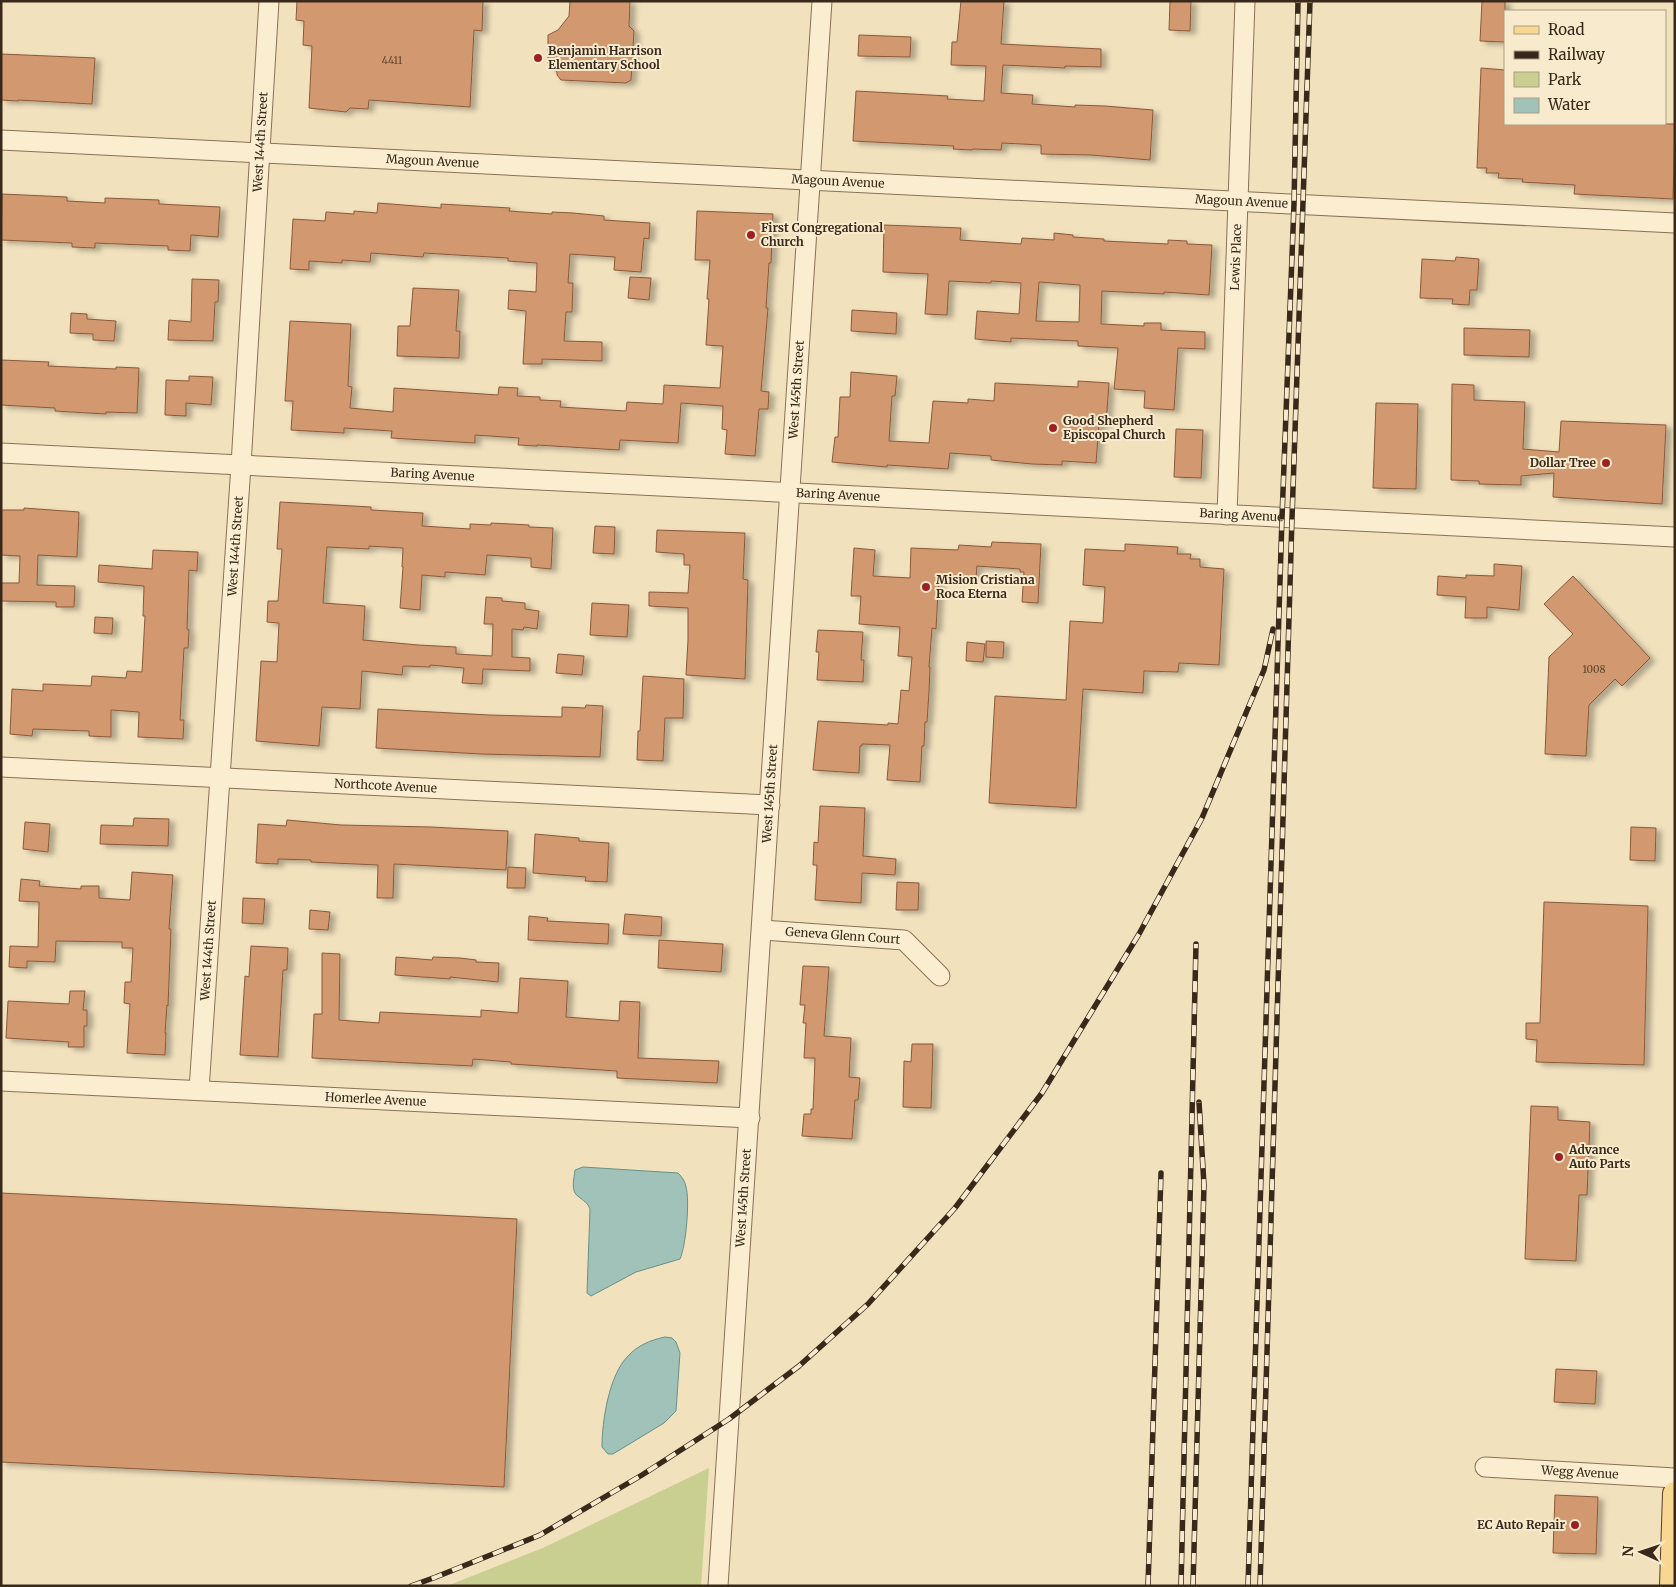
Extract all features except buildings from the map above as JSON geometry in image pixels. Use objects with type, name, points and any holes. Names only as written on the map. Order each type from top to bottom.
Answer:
[{"type":"main road","points":[[1672,1586],[1675,1494]]},
{"type":"street","name":"West 144th Street","points":[[199,1090],[241,465],[269,1]]},
{"type":"street","name":"West 145th Street","points":[[718,1586],[822,1]]},
{"type":"street","name":"Lewis Place","points":[[1227,515],[1245,1]]},
{"type":"street","name":"Magoun Avenue","points":[[1,140],[1675,223]]},
{"type":"street","name":"Baring Avenue","points":[[1,453],[1675,537]]},
{"type":"street","name":"Northcote Avenue","points":[[1,767],[770,805]]},
{"type":"street","name":"Geneva Glenn Court","points":[[762,930],[904,940],[940,976]]},
{"type":"street","name":"Homerlee Avenue","points":[[1,1080],[750,1118]]},
{"type":"street","name":"Wegg Avenue","points":[[1485,1467],[1675,1478]]},
{"type":"green space","points":[[709,1468],[701,1586],[447,1586],[543,1548]]},
{"type":"water","points":[[583,1167],[678,1173],[685,1183],[688,1202],[686,1234],[680,1259],[636,1272],[591,1296],[587,1293],[590,1209],[587,1203],[576,1195],[573,1185],[575,1170]]},
{"type":"water","points":[[665,1337],[672,1338],[676,1342],[680,1353],[676,1411],[664,1423],[613,1454],[608,1454],[602,1447],[603,1424],[611,1386],[621,1364],[640,1346]]},
{"type":"railway","points":[[1248,1586],[1282,518],[1294,204],[1298,1]]},
{"type":"railway","points":[[1260,1586],[1292,518],[1310,1]]},
{"type":"railway","points":[[411,1586],[540,1535],[642,1475],[729,1419],[799,1366],[868,1304],[955,1208],[1042,1093],[1139,934],[1202,818],[1264,670],[1273,629]]},
{"type":"railway","points":[[1181,1586],[1196,944]]},
{"type":"railway","points":[[1193,1586],[1204,1185],[1199,1102]]},
{"type":"railway","points":[[1148,1586],[1161,1173]]},
{"type":"place","name":"Benjamin Harrison Elementary School","points":[[538,58]]},
{"type":"place","name":"First Congregational Church","points":[[751,235]]},
{"type":"place","name":"Good Shepherd Episcopal Church","points":[[1053,428]]},
{"type":"place","name":"Dollar Tree","points":[[1606,463]]},
{"type":"place","name":"Mision Cristiana Roca Eterna","points":[[926,587]]},
{"type":"place","name":"Advance Auto Parts","points":[[1559,1157]]},
{"type":"place","name":"EC Auto Repair","points":[[1575,1525]]}]
